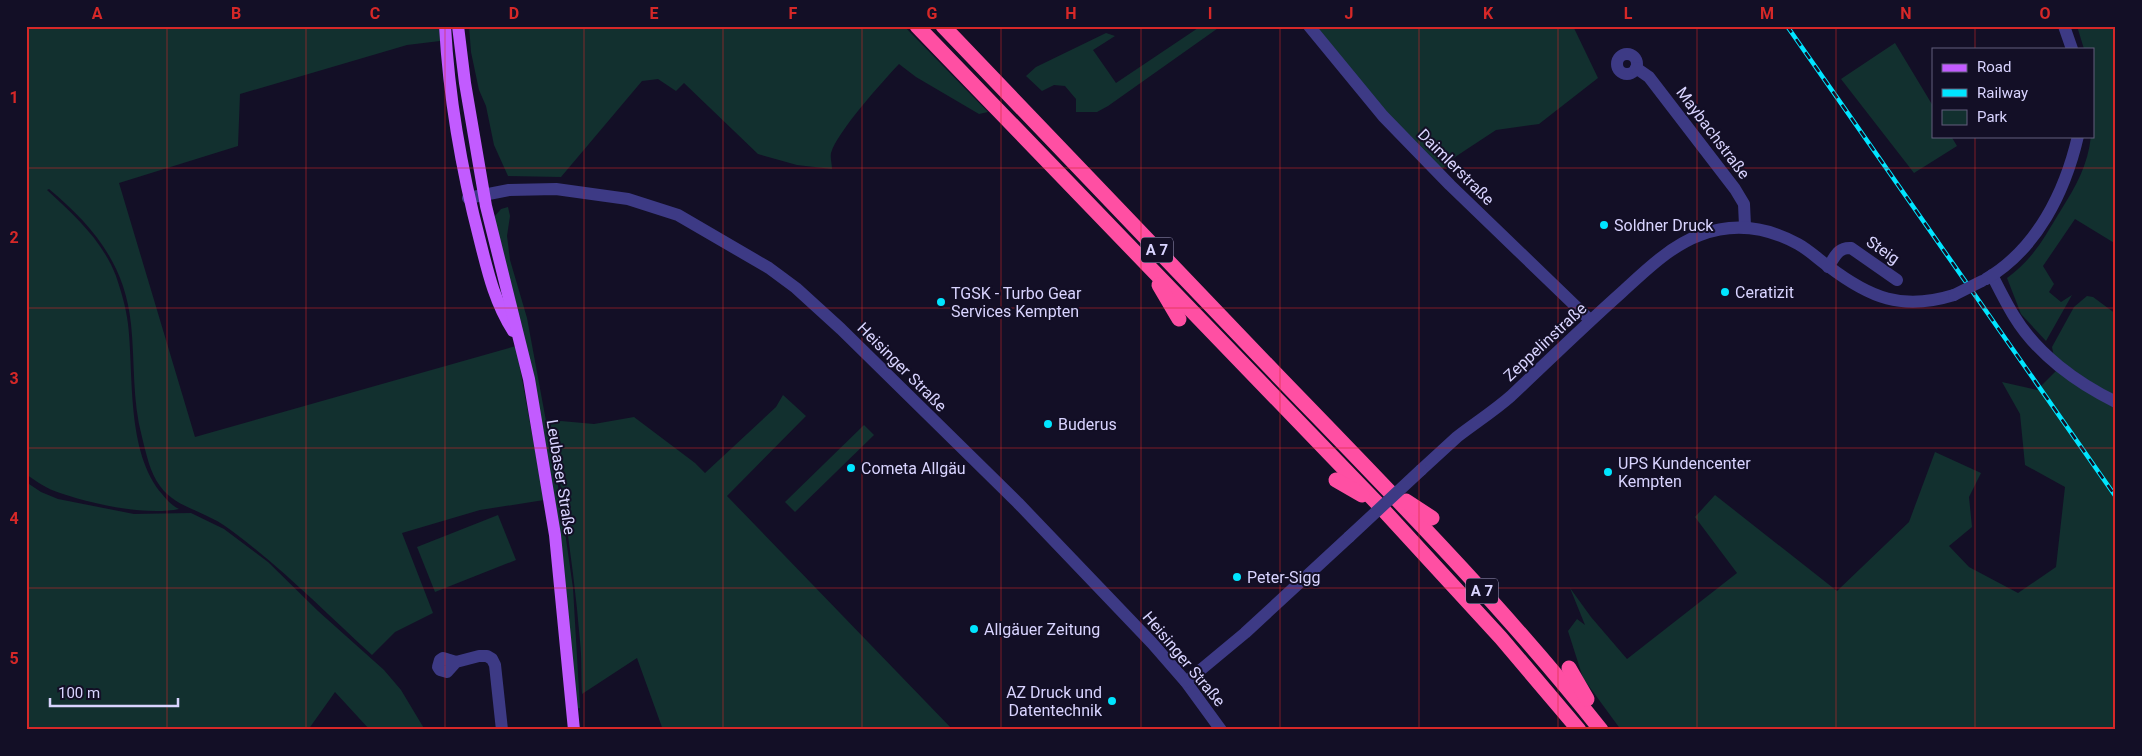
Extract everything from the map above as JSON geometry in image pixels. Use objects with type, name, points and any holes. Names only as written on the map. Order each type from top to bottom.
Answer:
[{"type":"highway","name":"A 7","points":[[917,26],[1377,503],[1501,638],[1579,730]]},
{"type":"highway","name":"A 7","points":[[943,26],[1358,459],[1546,662],[1601,729]]},
{"type":"highway","points":[[1142,258],[1179,319]]},
{"type":"highway","points":[[1358,459],[1415,508],[1432,518]]},
{"type":"highway","points":[[1336,480],[1377,503]]},
{"type":"highway","points":[[1569,668],[1596,712],[1601,729]]},
{"type":"main road","points":[[445,26],[446,54],[468,198],[494,295],[521,343]]},
{"type":"main road","name":"Leubaser Straße","points":[[458,26],[465,83],[484,194],[492,234],[529,379],[555,535],[574,730]]},
{"type":"street","name":"Daimlerstraße","points":[[1309,26],[1384,116],[1450,185],[1590,320]]},
{"type":"street","points":[[2064,26],[2072,48]]},
{"type":"street","name":"Maybachstraße","points":[[1636,68],[1649,77],[1735,189],[1744,204],[1745,226]]},
{"type":"street","name":"Zeppelinstraße","points":[[1186,682],[1245,634],[1421,470],[1457,438],[1509,398],[1590,320],[1646,271],[1677,247],[1699,235],[1745,226],[1773,232],[1800,245],[1860,289],[1887,298],[1912,303],[1954,295],[1987,278],[2015,256],[2034,235],[2050,212],[2066,181],[2077,138]]},
{"type":"street","name":"Heisinger Straße","points":[[468,198],[509,190],[556,189],[628,199],[678,215],[769,268],[796,288],[841,330],[1014,499],[1146,637],[1186,682],[1220,730]]},
{"type":"street","name":"Steig","points":[[1828,267],[1839,251],[1844,248],[1852,248],[1897,280]]},
{"type":"street","points":[[1987,278],[2014,317],[2044,354],[2086,386],[2116,402]]},
{"type":"street","points":[[456,662],[479,656],[487,656],[492,659],[495,665],[502,730]]},
{"type":"green space","points":[[26,26],[440,26],[440,41],[407,45],[240,94],[238,146],[119,183],[195,437],[516,346],[544,500],[480,510],[402,533],[433,613],[395,632],[372,655],[254,548],[221,523],[183,505],[160,486],[149,463],[139,423],[135,395],[131,324],[128,302],[122,283],[114,265],[93,232],[80,217],[49,189],[47,190],[87,229],[103,251],[116,276],[127,318],[134,412],[142,457],[150,477],[162,494],[171,504],[179,509],[151,511],[103,505],[55,491],[26,474]]},
{"type":"green space","points":[[469,26],[904,26],[988,112],[979,114],[916,77],[899,64],[861,107],[842,133],[831,153],[832,169],[797,165],[758,154],[684,83],[676,91],[658,79],[642,81],[561,177],[508,176],[494,145],[486,106],[479,90],[471,52]]},
{"type":"green space","points":[[1201,26],[1221,26],[1097,112],[1076,112],[1076,99],[1065,86],[1054,85],[1042,91],[1026,76],[1036,67],[1106,33],[1115,36],[1093,50],[1116,83]]},
{"type":"green space","points":[[1309,26],[1573,26],[1598,78],[1539,124],[1496,130],[1455,157],[1438,173]]},
{"type":"green space","points":[[2077,26],[2116,26],[2116,244],[2075,219],[2043,266],[2054,284],[2049,292],[2061,302],[2072,295],[2046,341],[2021,314],[2007,278],[2025,263],[2043,239],[2076,184],[2087,156],[2091,138],[2094,138],[2094,48],[2084,48]]},
{"type":"green space","points":[[1895,43],[1932,104],[1932,138],[1952,138],[1957,146],[1914,173],[1841,79]]},
{"type":"green space","points":[[508,207],[510,216],[507,236],[510,260],[527,318],[560,497],[573,588],[580,708],[575,709],[568,614],[494,217],[501,209]]},
{"type":"green space","points":[[2087,296],[2093,297],[2116,314],[2116,399],[2054,357],[2052,347],[2074,307]]},
{"type":"green space","points":[[2058,369],[2116,407],[2116,730],[1621,730],[1583,678],[1568,631],[1577,619],[1585,625],[1570,588],[1591,617],[1627,659],[1737,573],[1695,517],[1715,495],[1837,591],[1909,522],[1935,452],[1981,473],[1969,497],[1972,527],[1949,546],[1969,567],[2018,593],[2056,567],[2065,487],[2025,465],[2020,414],[2002,382],[2037,390]]},
{"type":"green space","points":[[783,395],[806,416],[727,496],[953,730],[663,730],[637,658],[582,694],[581,648],[574,586],[550,420],[594,424],[634,417],[695,463],[705,473],[776,407]]},
{"type":"green space","points":[[864,425],[874,435],[795,512],[785,502]]},
{"type":"green space","points":[[26,482],[41,492],[58,499],[134,514],[191,513],[224,529],[268,562],[318,611],[384,670],[401,690],[425,730],[370,730],[335,692],[308,730],[26,730]]},
{"type":"green space","points":[[498,515],[516,560],[435,592],[417,547]]},
{"type":"railway","points":[[1787,26],[2116,497]]},
{"type":"place","name":"Soldner Druck","points":[[1604,225]]},
{"type":"place","name":"Ceratizit","points":[[1725,292]]},
{"type":"place","name":"TGSK - Turbo Gear Services Kempten","points":[[941,302]]},
{"type":"place","name":"Buderus","points":[[1048,424]]},
{"type":"place","name":"Cometa Allgäu","points":[[851,468]]},
{"type":"place","name":"UPS Kundencenter Kempten","points":[[1608,472]]},
{"type":"place","name":"Peter-Sigg","points":[[1237,577]]},
{"type":"place","name":"Allgäuer Zeitung","points":[[974,629]]},
{"type":"place","name":"AZ Druck und Datentechnik","points":[[1112,701]]}]
